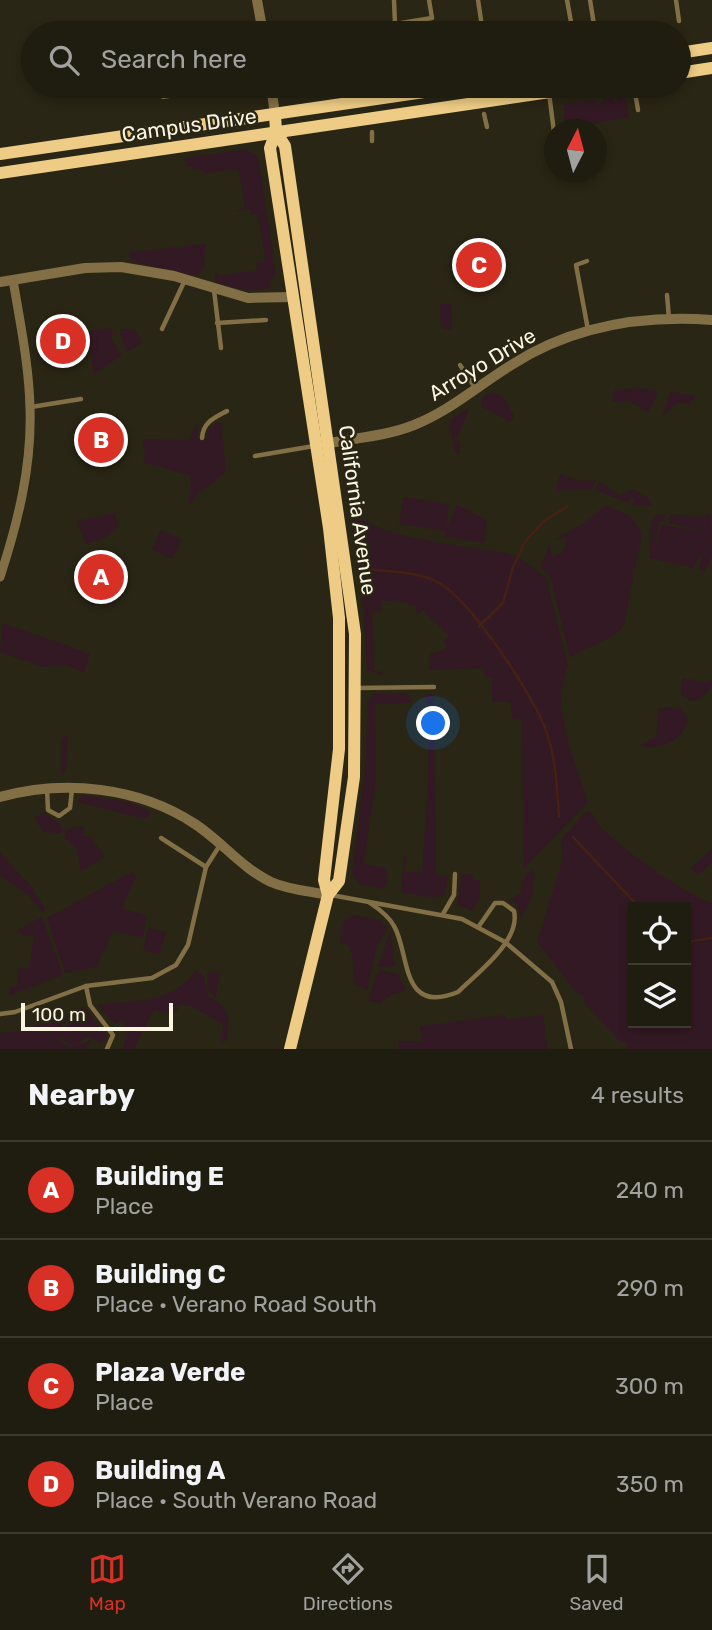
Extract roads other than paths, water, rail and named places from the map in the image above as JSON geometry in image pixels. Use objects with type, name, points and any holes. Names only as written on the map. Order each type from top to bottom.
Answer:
[{"type":"main road","points":[[691,51],[712,48]]},
{"type":"main road","points":[[691,71],[712,68]]},
{"type":"main road","name":"Campus Drive","points":[[0,154],[387,98]]},
{"type":"main road","name":"Campus Drive","points":[[0,173],[508,98]]},
{"type":"main road","name":"California Avenue","points":[[275,114],[276,132],[270,148],[334,566],[341,679],[335,799],[324,880],[328,895]]},
{"type":"main road","name":"California Avenue","points":[[276,132],[285,146],[317,358],[350,588],[356,688],[356,741],[350,815],[339,881],[328,895],[290,1049]]},
{"type":"main road","points":[[292,297],[300,300],[307,347],[317,358]]},
{"type":"street","points":[[257,0],[260,21]]},
{"type":"street","name":"California Avenue","points":[[273,98],[275,114]]},
{"type":"street","points":[[0,282],[106,266],[146,270],[248,298],[292,297]]},
{"type":"street","points":[[0,577],[23,494],[30,425],[13,280]]},
{"type":"street","name":"Arroyo Drive","points":[[314,446],[412,426],[439,414],[539,349],[588,331],[669,318],[712,320]]},
{"type":"street","points":[[0,797],[47,788],[72,787],[115,792],[152,803],[191,821],[271,882],[328,895]]},
{"type":"lane","points":[[394,0],[391,0],[395,21]]},
{"type":"lane","points":[[414,21],[432,18],[429,0]]},
{"type":"lane","points":[[478,0],[481,21]]},
{"type":"lane","points":[[567,0],[571,21]]},
{"type":"lane","points":[[590,0],[593,21]]},
{"type":"lane","points":[[676,0],[679,21]]},
{"type":"lane","points":[[550,98],[553,119]]},
{"type":"lane","points":[[636,98],[638,110]]},
{"type":"lane","points":[[484,114],[487,127]]},
{"type":"lane","points":[[372,132],[372,141]]},
{"type":"lane","points":[[587,261],[576,265],[588,331]]},
{"type":"lane","points":[[162,330],[185,279]]},
{"type":"lane","points":[[214,289],[220,348]]},
{"type":"lane","points":[[667,295],[669,318]]},
{"type":"lane","points":[[218,323],[265,320]]},
{"type":"lane","points":[[460,365],[476,389]]},
{"type":"lane","points":[[30,407],[81,400]]},
{"type":"lane","points":[[202,438],[203,428],[208,422],[226,411]]},
{"type":"lane","points":[[255,456],[314,446]]},
{"type":"lane","points":[[356,688],[434,687]]},
{"type":"lane","points":[[47,788],[48,810],[59,816],[70,808],[72,787]]},
{"type":"lane","points":[[161,838],[206,867]]},
{"type":"lane","points":[[0,1014],[15,1012],[86,986],[152,978],[176,965],[188,944],[206,867],[221,843]]},
{"type":"lane","points":[[443,914],[454,895],[455,874]]},
{"type":"lane","points":[[328,895],[443,914],[479,926],[505,942],[552,982],[561,1002],[571,1049]]},
{"type":"lane","points":[[369,902],[395,927],[406,972],[418,988],[428,994],[448,996],[458,992],[505,942],[515,918],[509,906],[495,903],[479,926]]},
{"type":"lane","points":[[86,986],[94,1011],[112,1030],[113,1039],[107,1049]]},
{"type":"waterway","points":[[479,626],[503,603],[513,567],[525,542],[545,520],[567,507]]},
{"type":"waterway","points":[[366,569],[413,574],[431,579],[452,593],[483,627],[514,671],[545,728],[554,761],[559,817]]},
{"type":"waterway","points":[[573,837],[634,902]]},
{"type":"waterway","points":[[691,941],[712,938]]},
{"type":"place","name":"Plaza Verde","points":[[479,265]]},
{"type":"place","name":"Building A","points":[[63,341]]},
{"type":"place","name":"Building C","points":[[101,440]]},
{"type":"place","name":"Building E","points":[[101,577]]}]
